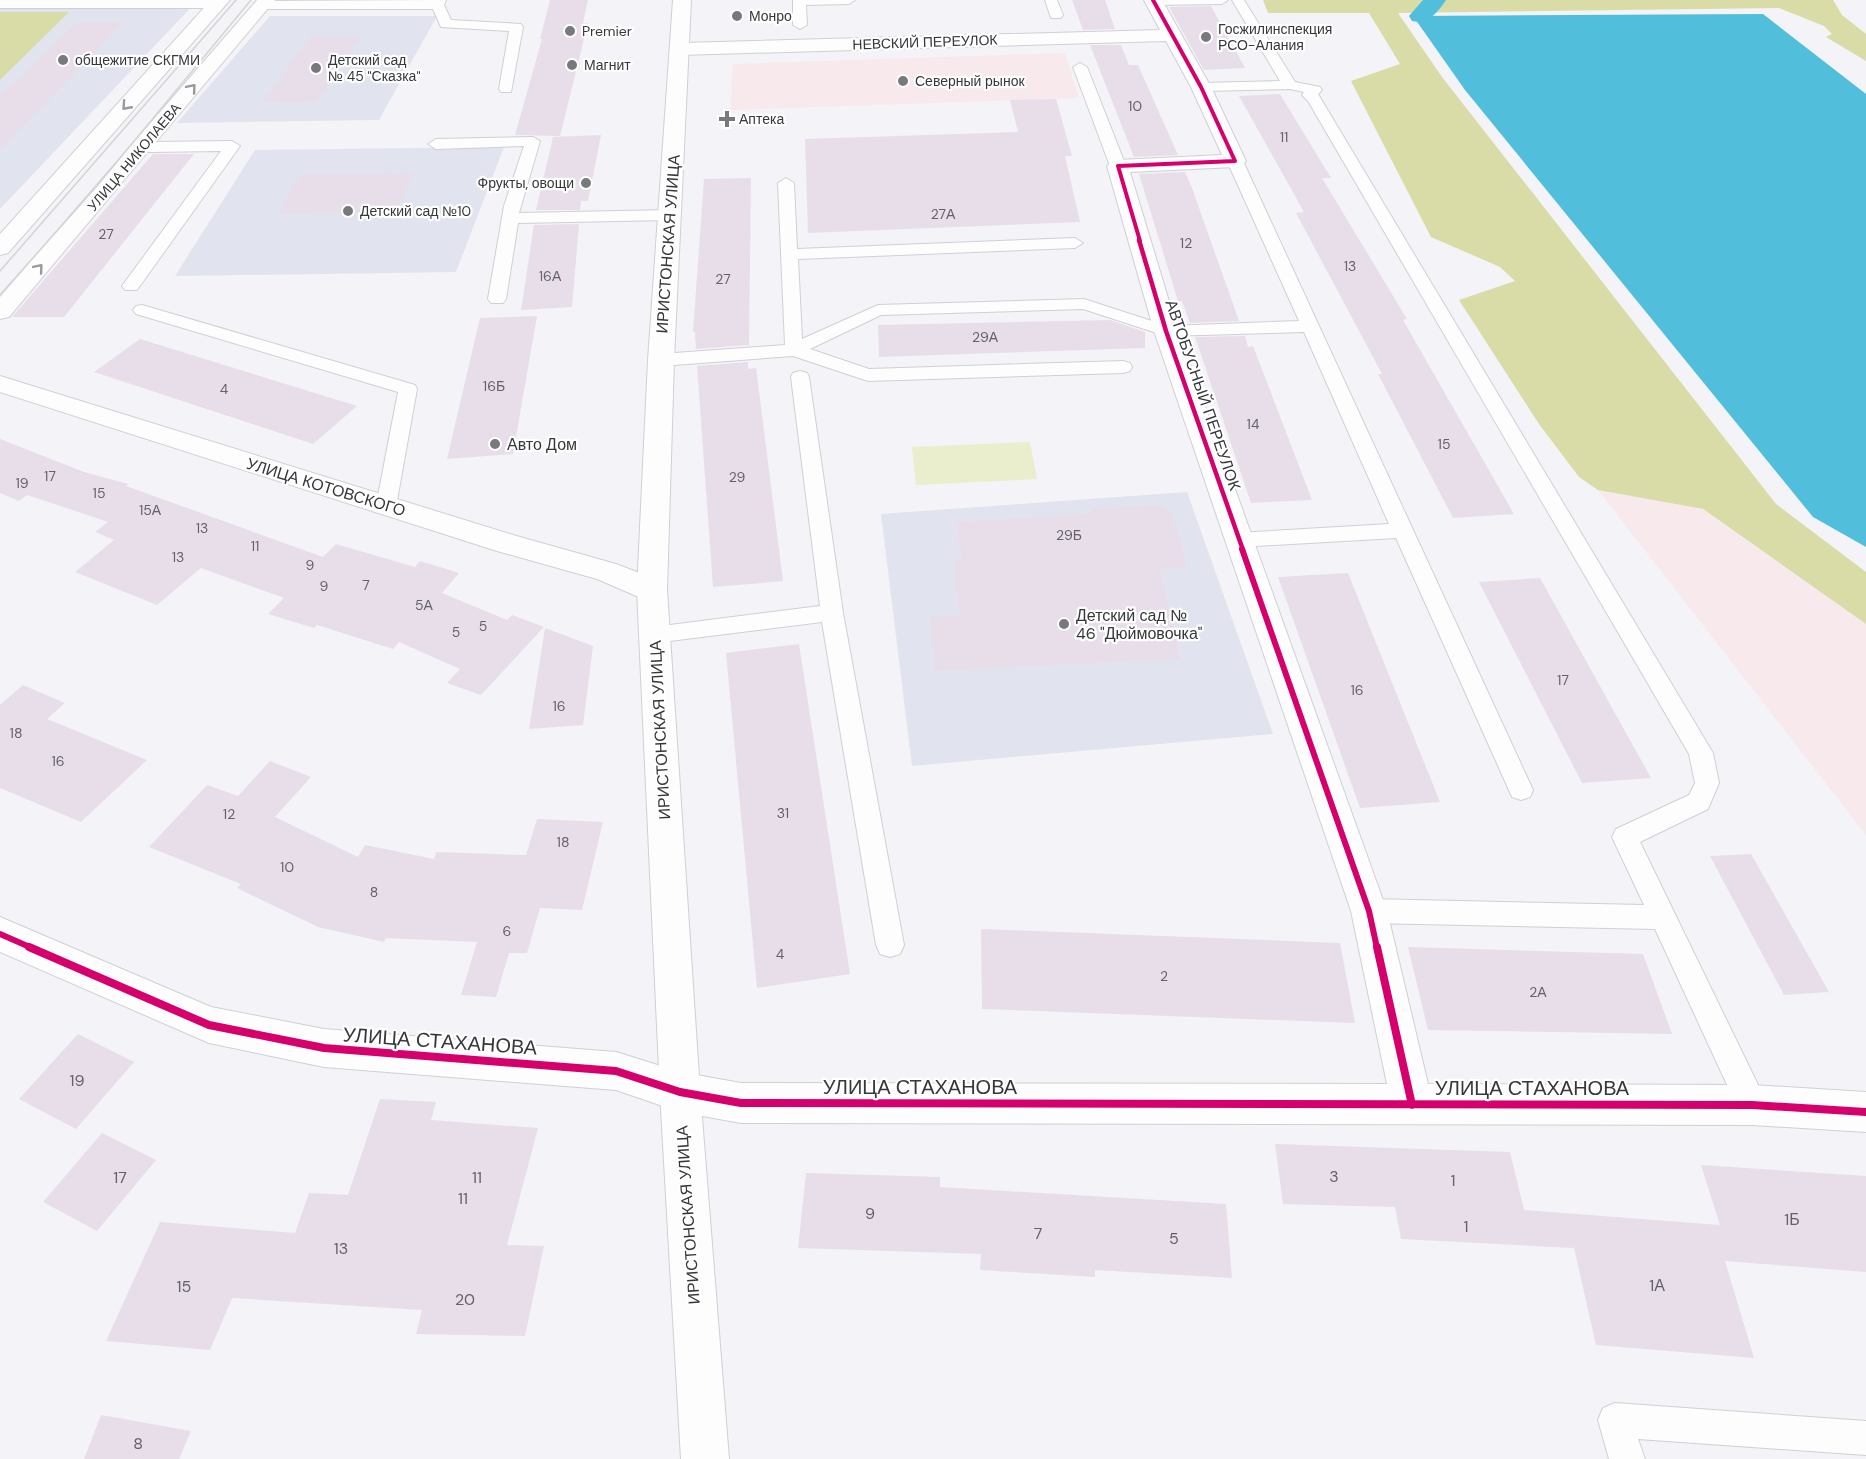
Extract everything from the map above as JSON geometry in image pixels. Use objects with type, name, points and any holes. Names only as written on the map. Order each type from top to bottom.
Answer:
[{"type":"street","name":"ИРИСТОНСКАЯ УЛИЦА","points":[[682,0],[660,360],[652,590],[680,1092],[705,1459]]},
{"type":"street","points":[[1118,166],[1235,161],[1201,87],[1153,1]]},
{"type":"street","points":[[0,248],[219,2]]},
{"type":"street","name":"УЛИЦА НИКОЛАЕВА","points":[[0,312],[263,3]]},
{"type":"street","name":"НЕВСКИЙ ПЕРЕУЛОК","points":[[680,49],[1171,35]]},
{"type":"street","name":"АВТОБУСНЫЙ ПЕРЕУЛОК","points":[[1118,166],[1166,331],[1369,911],[1412,1105]]},
{"type":"street","name":"УЛИЦА КОТОВСКОГО","points":[[0,384],[507,544],[606,571],[652,590]]},
{"type":"street","name":"УЛИЦА СТАХАНОВА","points":[[0,933],[209,1025],[324,1048],[616,1071],[680,1092],[741,1103],[1752,1105],[1866,1112]]},
{"type":"lane","points":[[800,25],[799,0],[849,0]]},
{"type":"lane","points":[[1051,0],[1056,15]]},
{"type":"lane","points":[[1153,1],[1222,0]]},
{"type":"lane","points":[[1238,0],[1290,85]]},
{"type":"lane","points":[[0,4],[219,2]]},
{"type":"lane","points":[[263,3],[439,2],[446,24],[516,27],[506,89]]},
{"type":"lane","points":[[1080,67],[1118,166]]},
{"type":"lane","points":[[1201,87],[1290,85],[1315,90],[1309,95],[1314,98],[1701,753],[1707,783],[1699,801],[1624,837],[1752,1105]]},
{"type":"lane","points":[[436,144],[533,141],[512,206],[497,299]]},
{"type":"lane","points":[[131,286],[232,146],[149,147],[144,145]]},
{"type":"lane","points":[[1235,161],[1521,790]]},
{"type":"lane","points":[[786,183],[794,350]]},
{"type":"lane","points":[[511,218],[669,215]]},
{"type":"lane","points":[[789,254],[1075,243]]},
{"type":"lane","points":[[660,360],[794,350],[878,310],[1084,304],[1166,331],[1310,326]]},
{"type":"lane","points":[[142,310],[408,389],[386,506]]},
{"type":"lane","points":[[794,350],[868,375],[1123,366]]},
{"type":"lane","points":[[800,377],[832,613],[890,945]]},
{"type":"lane","points":[[1238,540],[1403,530]]},
{"type":"lane","points":[[654,635],[832,613]]},
{"type":"lane","points":[[1369,911],[1663,917]]},
{"type":"lane","points":[[1627,1459],[1615,1420],[1866,1438]]},
{"type":"shaded area","points":[[0,0],[198,0],[0,209]]},
{"type":"shaded area","name":"Детский сад № 45 \"Сказка\"","points":[[270,16],[437,16],[379,120],[177,123]]},
{"type":"shaded area","name":"Северный рынок","points":[[1065,53],[1079,98],[730,110],[733,64]]},
{"type":"shaded area","name":"Детский сад №10","points":[[504,147],[456,272],[175,276],[255,150]]},
{"type":"shaded area","points":[[1598,490],[1702,509],[1866,624],[1866,835]]},
{"type":"shaded area","name":"Детский сад № 46 \"Дюймовочка\"","points":[[1187,492],[1273,734],[912,766],[881,514]]},
{"type":"green space","points":[[1263,0],[1833,0],[1842,15],[1866,34],[1866,61],[1826,37],[1832,34],[1824,26],[1779,8],[1398,13],[1442,77],[1776,504],[1866,572],[1866,624],[1703,509],[1598,490],[1579,477],[1539,424],[1459,300],[1515,281],[1500,267],[1431,237],[1351,81],[1400,64],[1369,13],[1268,13]]},
{"type":"green space","points":[[0,12],[69,12],[0,80]]},
{"type":"green space","points":[[1030,442],[1037,479],[916,485],[912,447]]},
{"type":"water","points":[[1763,14],[1866,94],[1866,547],[1813,517],[1465,90],[1413,16]]},
{"type":"building","points":[[550,0],[588,0],[583,23],[588,23],[560,136],[515,135],[542,39],[540,39]]},
{"type":"building","points":[[1072,0],[1105,0],[1115,29],[1083,30]]},
{"type":"building","name":"Госжилинспекция РСО-Алания","points":[[1211,6],[1245,68],[1204,70],[1169,7]]},
{"type":"building","name":"общежитие СКГМИ","points":[[77,22],[125,22],[0,150],[0,97]]},
{"type":"building","points":[[311,36],[361,37],[316,103],[262,102]]},
{"type":"building","points":[[1090,45],[1121,45],[1129,65],[1138,65],[1178,155],[1134,157]]},
{"type":"building","points":[[1280,94],[1331,178],[1322,178],[1407,319],[1403,320],[1514,514],[1453,518],[1378,374],[1382,374],[1296,213],[1304,212],[1239,96]]},
{"type":"building","points":[[1056,99],[1072,156],[1065,156],[1080,222],[808,233],[805,139],[1018,132],[1010,100]]},
{"type":"building","points":[[601,135],[588,201],[581,201],[580,210],[536,210],[553,137]]},
{"type":"building","points":[[153,154],[194,154],[64,317],[12,317]]},
{"type":"building","points":[[1185,172],[1239,321],[1190,323],[1182,301],[1178,301],[1139,174]]},
{"type":"building","points":[[414,173],[396,212],[278,214],[300,174]]},
{"type":"building","points":[[751,178],[749,345],[696,349],[695,332],[693,332],[704,179]]},
{"type":"building","points":[[579,224],[572,307],[521,310],[534,225]]},
{"type":"building","points":[[537,316],[513,454],[447,459],[480,318]]},
{"type":"building","points":[[1110,320],[1145,332],[1145,348],[879,357],[878,325]]},
{"type":"building","points":[[1245,336],[1248,347],[1253,346],[1312,500],[1251,503],[1195,337]]},
{"type":"building","points":[[140,339],[357,406],[313,444],[94,372]]},
{"type":"building","points":[[748,362],[748,369],[756,368],[783,581],[713,587],[697,366]]},
{"type":"building","points":[[0,439],[84,472],[128,484],[126,486],[323,557],[336,544],[415,567],[420,561],[459,573],[442,593],[507,620],[512,615],[544,627],[481,695],[447,683],[460,669],[399,642],[393,649],[317,625],[314,628],[268,614],[284,598],[201,568],[157,605],[75,572],[114,540],[95,532],[108,522],[27,495],[19,501],[0,493]]},
{"type":"building","points":[[1164,505],[1165,510],[1171,510],[1188,567],[1160,569],[1180,659],[935,671],[930,617],[960,615],[954,570],[957,570],[956,561],[962,561],[956,522],[1092,514],[1091,508]]},
{"type":"building","points":[[1348,573],[1440,802],[1360,808],[1278,577]]},
{"type":"building","points":[[1540,578],[1651,778],[1582,783],[1479,582]]},
{"type":"building","points":[[545,628],[593,646],[583,725],[529,729]]},
{"type":"building","points":[[799,644],[850,974],[757,988],[726,653]]},
{"type":"building","points":[[23,685],[65,703],[47,719],[147,760],[81,822],[0,788],[0,705]]},
{"type":"building","points":[[270,761],[311,777],[275,817],[358,857],[365,845],[434,859],[436,852],[526,855],[537,819],[603,822],[582,910],[540,908],[527,953],[509,953],[496,997],[461,995],[477,942],[386,938],[384,942],[318,927],[237,888],[241,884],[149,847],[207,785],[238,796]]},
{"type":"building","points":[[1751,854],[1829,992],[1784,995],[1710,856]]},
{"type":"building","points":[[981,929],[1340,943],[1355,1023],[982,1009]]},
{"type":"building","points":[[1408,947],[1643,954],[1672,1034],[1428,1030]]},
{"type":"building","points":[[78,1034],[134,1062],[76,1129],[19,1099]]},
{"type":"building","points":[[380,1099],[436,1102],[431,1120],[538,1128],[507,1245],[544,1246],[525,1336],[416,1334],[422,1310],[232,1298],[210,1350],[106,1341],[160,1222],[295,1233],[309,1193],[348,1195]]},
{"type":"building","points":[[102,1133],[156,1160],[97,1231],[43,1202]]},
{"type":"building","points":[[1275,1144],[1510,1152],[1524,1210],[1720,1225],[1701,1165],[1866,1176],[1866,1272],[1725,1261],[1754,1358],[1596,1345],[1574,1248],[1401,1239],[1395,1207],[1283,1204]]},
{"type":"building","points":[[806,1173],[940,1177],[940,1187],[1226,1204],[1232,1278],[1095,1270],[1095,1277],[980,1270],[981,1254],[798,1248]]},
{"type":"building","points":[[101,1415],[191,1431],[179,1459],[84,1459]]},
{"type":"waterway","points":[[1420,16],[1435,0]]},
{"type":"tram line","points":[[0,271],[236,0]]},
{"type":"tram line","points":[[0,295],[97,186],[251,0]]},
{"type":"cycle path","points":[[1153,0],[1201,87],[1235,161],[1118,166],[1166,331],[1369,911],[1412,1105]]},
{"type":"cycle path","points":[[0,934],[209,1025],[324,1048],[616,1071],[680,1092],[741,1103],[1752,1105],[1866,1112]]},
{"type":"place","name":"Монро","points":[[737,16]]},
{"type":"place","name":"Premier","points":[[570,31]]},
{"type":"place","name":"Госжилинспекция РСО-Алания","points":[[1206,37]]},
{"type":"place","name":"общежитие СКГМИ","points":[[63,60]]},
{"type":"place","name":"Магнит","points":[[572,65]]},
{"type":"place","name":"Детский сад № 45 \"Сказка\"","points":[[316,68]]},
{"type":"place","name":"Северный рынок","points":[[903,81]]},
{"type":"place","name":"Аптека","points":[[727,119]]},
{"type":"place","name":"Фрукты, овощи","points":[[586,183]]},
{"type":"place","name":"Детский сад №10","points":[[348,211]]},
{"type":"place","name":"Авто Дом","points":[[495,444]]},
{"type":"place","name":"Детский сад № 46 \"Дюймовочка\"","points":[[1064,624]]}]
